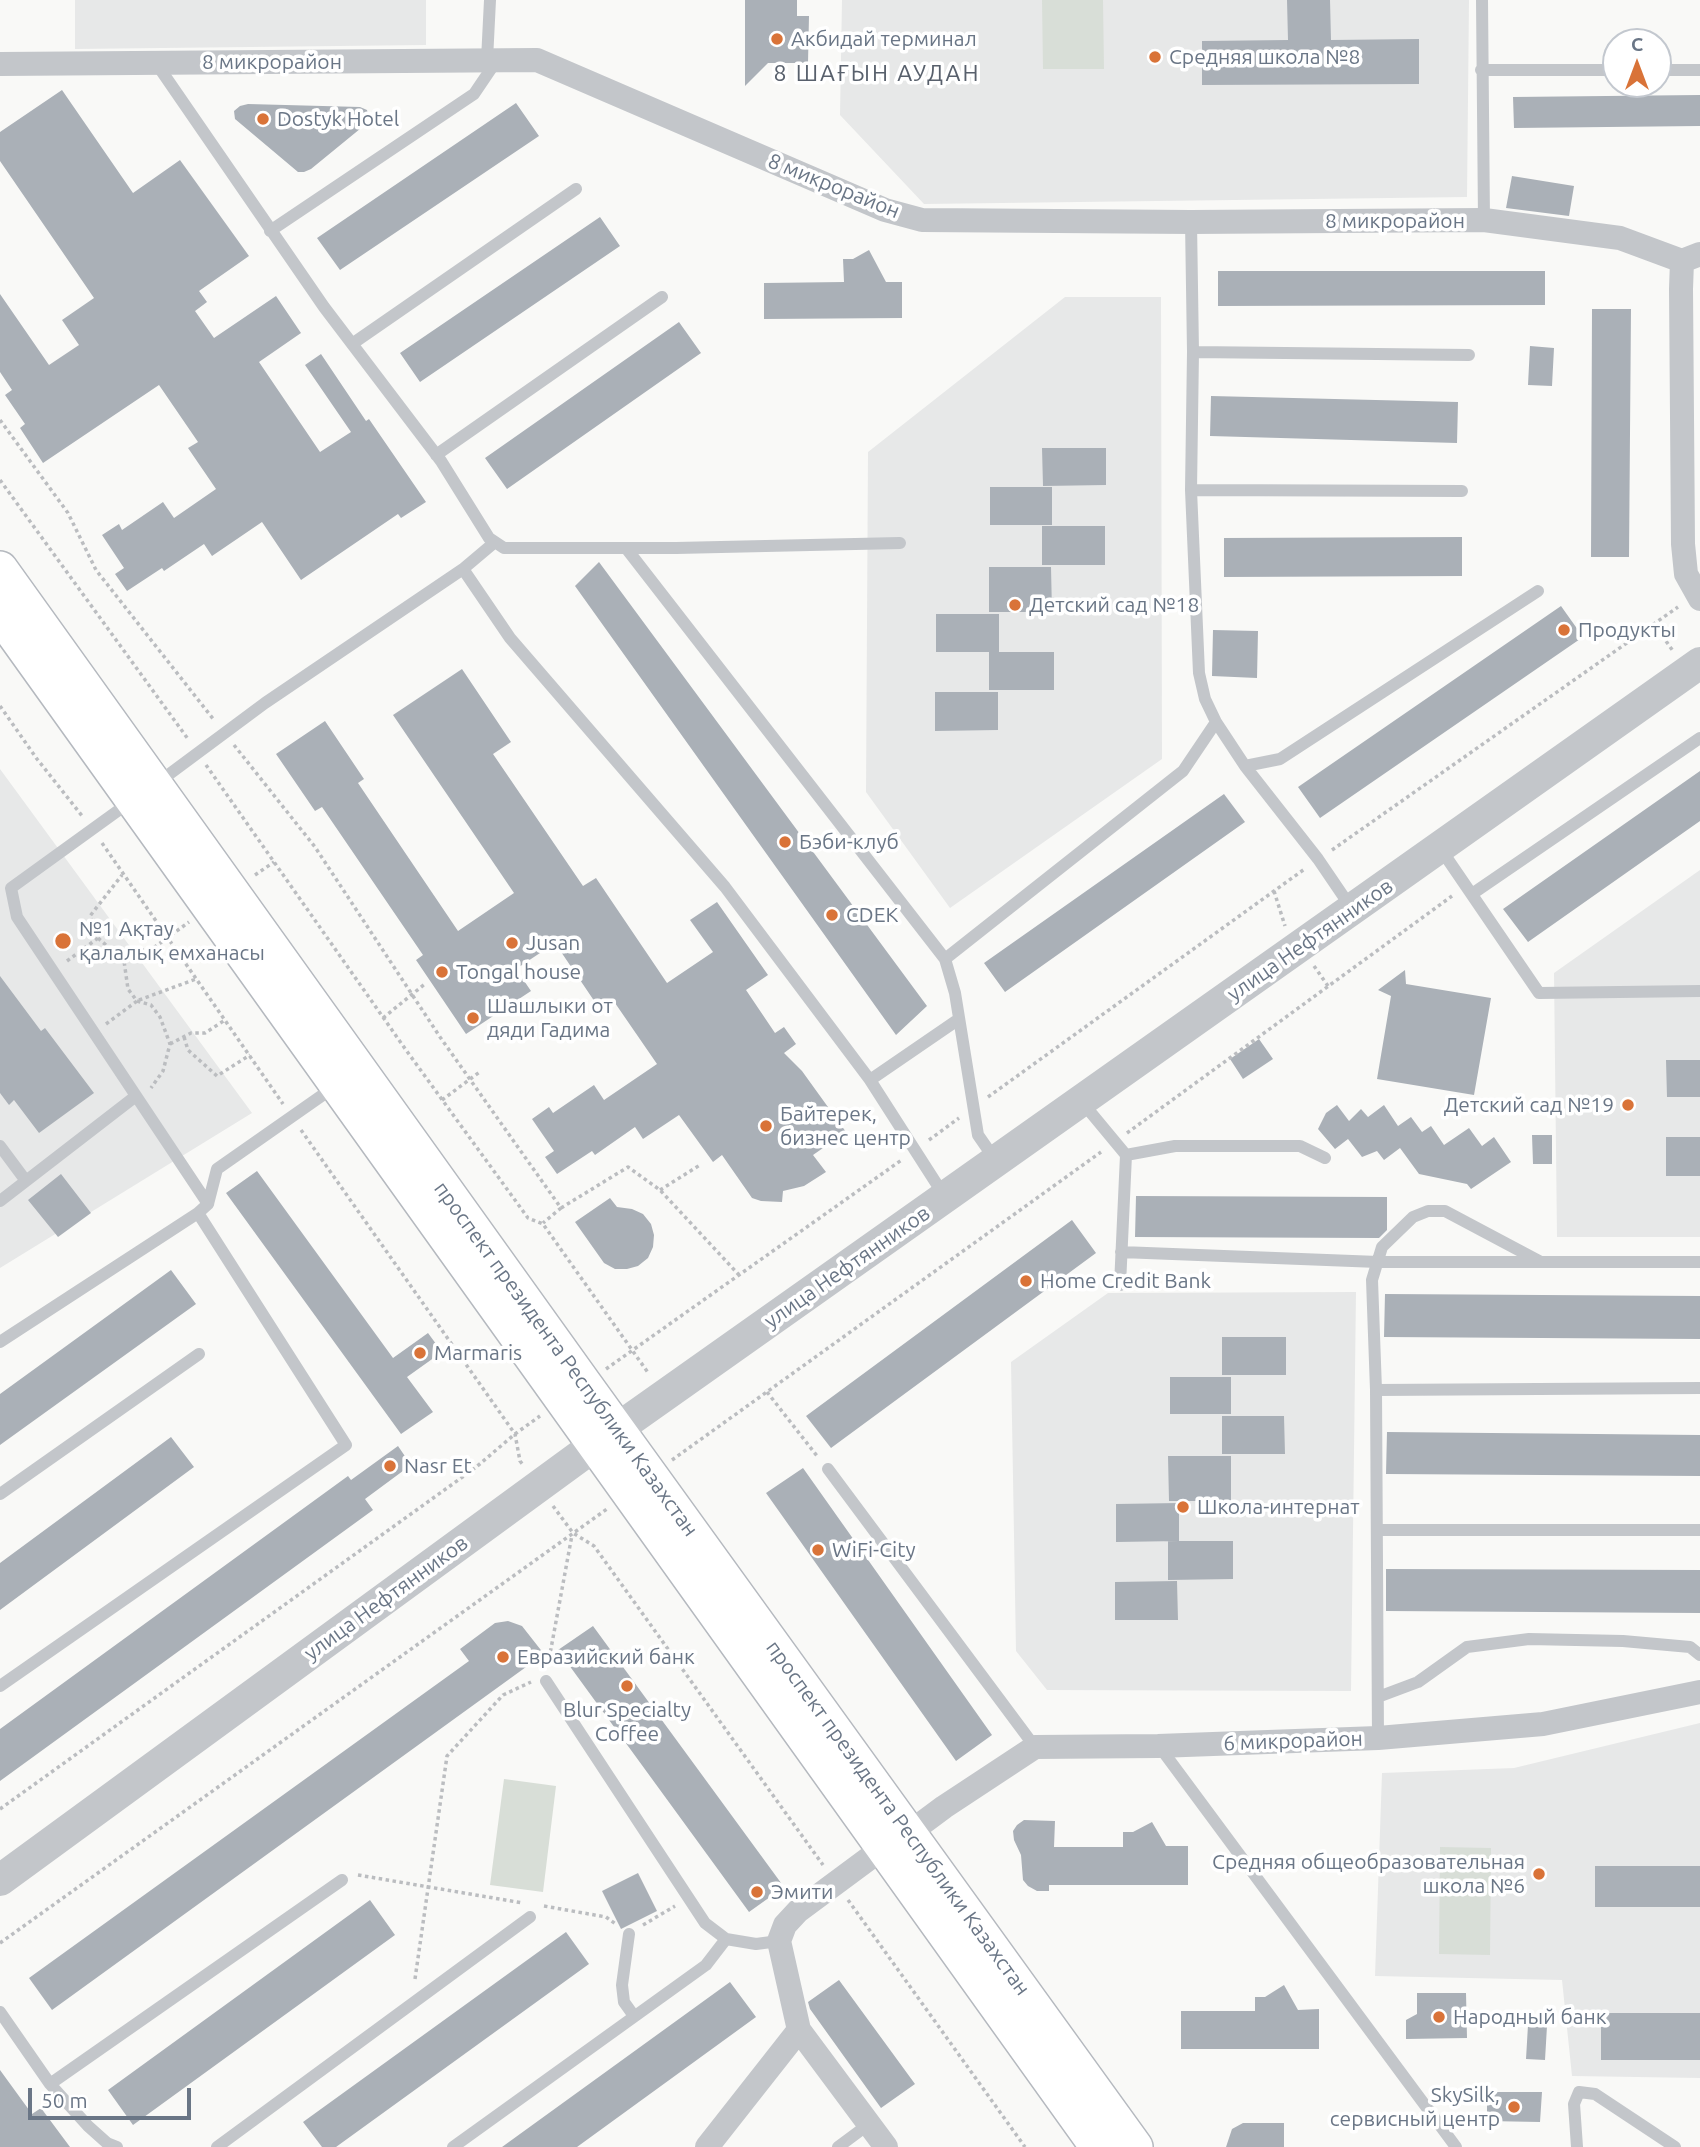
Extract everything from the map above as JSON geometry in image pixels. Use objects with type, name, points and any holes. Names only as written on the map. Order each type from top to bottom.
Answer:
[{"type":"main road","name":"проспект президента Республики Казахстан","points":[[0,569],[144,793],[209,906],[337,1085],[573,1392]]},
{"type":"main road","name":"проспект президента Республики Казахстан","points":[[0,614],[144,793],[896,1840],[1135,2147]]},
{"type":"main road","name":"проспект президента Республики Казахстан","points":[[896,1840],[1098,2147]]},
{"type":"street","name":"8 микрорайон","points":[[0,64],[537,60],[885,210],[922,220],[1484,220],[1620,239],[1691,258]]},
{"type":"street","points":[[1691,258],[1683,544],[1686,574],[1698,596]]},
{"type":"street","name":"улица Нефтянников","points":[[0,1880],[664,1395],[1700,663]]},
{"type":"street","name":"6 микрорайон","points":[[1035,1747],[1158,1746],[1378,1738],[1543,1724],[1700,1692]]},
{"type":"street","points":[[886,2147],[799,2030],[779,1941],[785,1926],[798,1911],[896,1840],[1035,1747]]},
{"type":"street","points":[[707,2147],[799,2030]]},
{"type":"lane","points":[[271,231],[474,94],[492,60],[490,0]]},
{"type":"lane","points":[[1482,0],[1484,220]]},
{"type":"lane","points":[[155,63],[352,344],[436,455],[489,538],[504,548],[900,543]]},
{"type":"lane","points":[[1481,70],[1602,70]]},
{"type":"lane","points":[[1672,70],[1700,70]]},
{"type":"lane","points":[[352,344],[576,189]]},
{"type":"lane","points":[[1191,222],[1191,490],[1199,673],[1205,699],[1216,722],[1245,766],[1318,859],[1353,909]]},
{"type":"lane","points":[[436,455],[663,297]]},
{"type":"lane","points":[[1193,352],[1469,355]]},
{"type":"lane","points":[[1191,490],[1462,491]]},
{"type":"lane","points":[[208,1204],[17,917],[11,888],[265,703],[463,569],[495,542]]},
{"type":"lane","points":[[626,548],[945,959],[955,993],[978,1135],[996,1161]]},
{"type":"lane","points":[[463,569],[510,638],[724,887],[870,1080],[945,1197]]},
{"type":"lane","points":[[1245,766],[1280,759],[1538,592]]},
{"type":"lane","points":[[945,959],[1183,771],[1216,722]]},
{"type":"lane","points":[[1470,889],[1700,738]]},
{"type":"lane","points":[[1440,848],[1539,993],[1700,991]]},
{"type":"lane","points":[[870,1080],[959,1018]]},
{"type":"lane","points":[[0,1342],[198,1213],[208,1204],[217,1169],[337,1085]]},
{"type":"lane","points":[[0,1201],[139,1099]]},
{"type":"lane","points":[[1081,1101],[1126,1155],[1120,1285]]},
{"type":"lane","points":[[0,1146],[26,1181]]},
{"type":"lane","points":[[1126,1155],[1175,1146],[1300,1146],[1325,1158]]},
{"type":"lane","points":[[1378,1738],[1376,1390],[1372,1280],[1382,1247],[1413,1217],[1428,1211],[1445,1211],[1541,1262]]},
{"type":"lane","points":[[0,1686],[346,1445],[198,1213]]},
{"type":"lane","points":[[1121,1252],[1378,1262],[1700,1262]]},
{"type":"lane","points":[[0,1494],[199,1354]]},
{"type":"lane","points":[[1376,1390],[1700,1388]]},
{"type":"lane","points":[[828,1469],[1035,1747]]},
{"type":"lane","points":[[1377,1530],[1700,1530]]},
{"type":"lane","points":[[1378,1697],[1418,1682],[1466,1647],[1529,1639],[1623,1641],[1690,1647],[1700,1655]]},
{"type":"lane","points":[[539,1681],[705,1923],[726,1939],[756,1944],[779,1941]]},
{"type":"lane","points":[[1158,1746],[1456,2147]]},
{"type":"lane","points":[[50,2084],[342,1880]]},
{"type":"lane","points":[[218,2147],[530,1917]]},
{"type":"lane","points":[[629,1934],[622,1985],[624,2002],[635,2016]]},
{"type":"lane","points":[[453,2147],[706,1965],[726,1939]]},
{"type":"lane","points":[[0,2012],[50,2084],[88,2126],[107,2143],[117,2147]]},
{"type":"lane","points":[[1577,2147],[1574,2104],[1579,2092],[1595,2094],[1675,2147]]},
{"type":"lane","points":[[838,2147],[869,2124]]},
{"type":"path","points":[[0,420],[68,513],[96,570],[315,847],[412,994],[561,1208]]},
{"type":"path","points":[[0,480],[198,753],[442,1100],[528,1218],[543,1224],[664,1395]]},
{"type":"path","points":[[0,1809],[475,1468],[515,1434],[573,1392],[974,1108],[1318,859],[1698,596]]},
{"type":"path","points":[[0,706],[37,759],[93,829],[122,875],[515,1434],[520,1461],[573,1533],[594,1546],[1025,2147]]},
{"type":"path","points":[[122,875],[90,916],[98,938],[124,961],[128,989],[137,1001],[151,1006],[160,1017],[170,1044],[163,1070],[139,1099]]},
{"type":"path","points":[[0,1943],[1470,889]]},
{"type":"path","points":[[124,961],[132,951],[152,949],[209,906]]},
{"type":"path","points":[[53,971],[98,938]]},
{"type":"path","points":[[94,1032],[137,1001],[196,979]]},
{"type":"path","points":[[383,1018],[426,983]]},
{"type":"path","points":[[170,1044],[191,1033],[205,1033],[225,1020]]},
{"type":"path","points":[[184,1037],[188,1050],[217,1076],[250,1055]]},
{"type":"path","points":[[442,1100],[481,1071]]},
{"type":"path","points":[[660,1190],[700,1165]]},
{"type":"path","points":[[543,1224],[561,1208],[628,1167],[660,1190],[739,1275]]},
{"type":"path","points":[[767,1391],[828,1469]]},
{"type":"path","points":[[546,1665],[573,1533]]},
{"type":"path","points":[[412,2004],[447,1756],[503,1695],[539,1681]]},
{"type":"shaded area","points":[[75,0],[426,0],[426,45],[75,49]]},
{"type":"shaded area","name":"Средняя школа №8","points":[[842,0],[1469,0],[1467,197],[924,204],[840,115]]},
{"type":"shaded area","points":[[1042,0],[1103,0],[1104,69],[1043,69]]},
{"type":"shaded area","name":"Детский сад №18","points":[[1065,297],[1161,297],[1162,759],[950,908],[866,792],[868,452]]},
{"type":"shaded area","name":"№1 Ақтау қалалық емханасы","points":[[0,769],[252,1113],[0,1268]]},
{"type":"shaded area","name":"Детский сад №19","points":[[1700,870],[1700,1237],[1557,1237],[1554,973]]},
{"type":"shaded area","name":"Школа-интернат","points":[[1356,1292],[1351,1691],[1047,1690],[1016,1651],[1011,1362],[1108,1293]]},
{"type":"shaded area","name":"Средняя общеобразовательная школа №6","points":[[1700,1723],[1700,2078],[1572,2076],[1562,1980],[1375,1976],[1382,1773],[1514,1768]]},
{"type":"shaded area","points":[[504,1779],[556,1786],[543,1892],[490,1885]]},
{"type":"shaded area","points":[[1440,1847],[1491,1848],[1490,1955],[1439,1954]]},
{"type":"building","name":"Акбидай терминал","points":[[745,0],[797,0],[797,16],[809,16],[808,63],[768,63],[745,86]]},
{"type":"building","points":[[1287,0],[1330,0],[1331,40],[1419,39],[1419,84],[1202,85],[1202,41],[1288,40]]},
{"type":"building","points":[[62,90],[133,193],[180,160],[249,256],[199,291],[207,302],[195,311],[214,338],[276,296],[301,333],[259,362],[320,452],[351,432],[305,365],[321,354],[426,502],[401,518],[398,514],[301,580],[262,522],[212,556],[204,544],[164,571],[162,568],[127,591],[115,574],[124,568],[102,535],[119,524],[122,530],[163,502],[174,518],[216,489],[188,448],[198,442],[159,385],[43,463],[20,428],[25,424],[5,395],[12,390],[0,372],[0,294],[49,365],[79,345],[62,320],[94,298],[0,161],[0,132]]},
{"type":"building","points":[[1672,95],[1700,95],[1700,126],[1514,128],[1513,97],[1672,98]]},
{"type":"building","points":[[516,103],[539,136],[340,270],[317,238]]},
{"type":"building","points":[[248,104],[360,107],[367,110],[369,118],[366,124],[311,169],[298,172],[235,119],[234,111]]},
{"type":"building","points":[[1512,176],[1574,186],[1569,216],[1506,208]]},
{"type":"building","points":[[600,217],[620,246],[420,382],[400,353]]},
{"type":"building","points":[[869,250],[886,282],[902,282],[902,318],[764,319],[764,283],[844,282],[843,259],[853,259]]},
{"type":"building","points":[[1218,271],[1545,271],[1545,305],[1218,306]]},
{"type":"building","points":[[1592,309],[1631,309],[1629,557],[1591,557]]},
{"type":"building","points":[[679,322],[701,353],[507,489],[485,458]]},
{"type":"building","points":[[1530,346],[1554,348],[1552,386],[1528,385]]},
{"type":"building","points":[[1211,396],[1458,402],[1457,443],[1210,436]]},
{"type":"building","points":[[1042,448],[1106,448],[1106,485],[1043,486]]},
{"type":"building","points":[[990,487],[1052,487],[1052,525],[990,525]]},
{"type":"building","points":[[1042,526],[1105,526],[1105,565],[1042,565]]},
{"type":"building","points":[[1462,537],[1462,576],[1224,577],[1224,538]]},
{"type":"building","points":[[599,562],[927,1006],[896,1035],[575,586]]},
{"type":"building","points":[[989,567],[1051,567],[1052,612],[989,612]]},
{"type":"building","points":[[1561,606],[1583,637],[1320,818],[1298,787]]},
{"type":"building","points":[[936,614],[999,614],[999,652],[936,652]]},
{"type":"building","points":[[1213,630],[1258,631],[1257,678],[1212,676]]},
{"type":"building","points":[[989,652],[1054,652],[1054,690],[989,690]]},
{"type":"building","points":[[462,669],[511,742],[493,754],[583,886],[596,878],[667,983],[713,952],[690,920],[717,902],[768,975],[746,990],[775,1033],[784,1027],[796,1044],[784,1053],[802,1071],[846,1132],[813,1155],[826,1172],[804,1186],[783,1191],[782,1202],[752,1198],[722,1155],[713,1162],[679,1115],[643,1139],[635,1127],[595,1155],[592,1151],[557,1174],[545,1157],[554,1151],[532,1119],[549,1107],[553,1113],[594,1085],[604,1100],[657,1064],[615,1003],[601,1011],[555,943],[516,969],[531,991],[466,1034],[416,960],[423,955],[322,807],[315,811],[276,754],[325,721],[364,779],[358,783],[458,931],[514,893],[393,715]]},
{"type":"building","points":[[935,692],[998,692],[998,730],[935,731]]},
{"type":"building","points":[[1700,771],[1700,821],[1528,942],[1503,909]]},
{"type":"building","points":[[1224,794],[1245,822],[1005,992],[984,963]]},
{"type":"building","points":[[1405,970],[1406,984],[1491,998],[1474,1095],[1377,1079],[1391,996],[1378,990]]},
{"type":"building","points":[[0,976],[41,1031],[45,1028],[94,1093],[39,1133],[14,1100],[9,1105],[0,1093]]},
{"type":"building","points":[[1259,1039],[1273,1059],[1243,1079],[1230,1059]]},
{"type":"building","points":[[1666,1060],[1700,1060],[1700,1097],[1667,1097]]},
{"type":"building","points":[[1337,1105],[1349,1121],[1361,1109],[1368,1117],[1384,1105],[1398,1126],[1411,1117],[1422,1132],[1431,1126],[1444,1145],[1469,1128],[1482,1146],[1494,1137],[1511,1162],[1471,1189],[1467,1184],[1419,1174],[1400,1148],[1384,1160],[1377,1151],[1362,1157],[1348,1139],[1335,1149],[1318,1129],[1326,1113]]},
{"type":"building","points":[[1532,1135],[1552,1135],[1552,1164],[1533,1164]]},
{"type":"building","points":[[1666,1137],[1700,1137],[1700,1176],[1666,1176]]},
{"type":"building","points":[[257,1171],[393,1358],[428,1333],[442,1352],[407,1377],[433,1412],[401,1434],[226,1193]]},
{"type":"building","points":[[61,1174],[91,1213],[58,1237],[28,1200]]},
{"type":"building","points":[[1136,1196],[1387,1197],[1387,1230],[1379,1238],[1135,1237]]},
{"type":"building","points":[[610,1198],[617,1207],[643,1214],[651,1224],[653,1247],[648,1258],[638,1266],[615,1269],[604,1263],[575,1222]]},
{"type":"building","points":[[1072,1220],[1096,1253],[831,1448],[806,1416]]},
{"type":"building","points":[[171,1270],[196,1304],[0,1445],[0,1394]]},
{"type":"building","points":[[1385,1294],[1700,1296],[1700,1339],[1384,1337]]},
{"type":"building","points":[[1222,1337],[1286,1337],[1286,1375],[1222,1375]]},
{"type":"building","points":[[1170,1377],[1231,1377],[1231,1414],[1170,1414]]},
{"type":"building","points":[[1222,1416],[1284,1416],[1285,1454],[1222,1454]]},
{"type":"building","points":[[1387,1432],[1700,1435],[1700,1476],[1386,1474]]},
{"type":"building","points":[[171,1437],[194,1467],[0,1610],[0,1563]]},
{"type":"building","points":[[398,1446],[411,1465],[365,1499],[373,1510],[0,1781],[0,1729],[348,1476],[351,1480]]},
{"type":"building","points":[[1168,1456],[1231,1456],[1231,1501],[1169,1501]]},
{"type":"building","points":[[803,1468],[992,1735],[956,1761],[766,1493]]},
{"type":"building","points":[[1179,1503],[1179,1541],[1116,1542],[1116,1504]]},
{"type":"building","points":[[1168,1541],[1233,1541],[1233,1579],[1168,1580]]},
{"type":"building","points":[[1386,1569],[1700,1570],[1700,1613],[1386,1611]]},
{"type":"building","points":[[1177,1581],[1178,1620],[1115,1620],[1115,1582]]},
{"type":"building","points":[[508,1621],[522,1626],[544,1654],[52,2010],[29,1978],[469,1661],[460,1649],[495,1623]]},
{"type":"building","points":[[593,1626],[784,1887],[749,1912],[558,1650]]},
{"type":"building","points":[[1024,1820],[1055,1821],[1054,1847],[1123,1847],[1123,1832],[1133,1832],[1152,1822],[1166,1846],[1188,1846],[1188,1885],[1049,1885],[1049,1891],[1037,1891],[1023,1880],[1021,1855],[1014,1840],[1013,1831]]},
{"type":"building","points":[[1595,1866],[1700,1866],[1700,1907],[1595,1907]]},
{"type":"building","points":[[638,1873],[657,1911],[621,1929],[602,1891]]},
{"type":"building","points":[[370,1900],[395,1935],[133,2125],[108,2090]]},
{"type":"building","points":[[566,1932],[589,1964],[336,2147],[322,2147],[303,2122]]},
{"type":"building","points":[[839,1980],[915,2084],[881,2108],[810,2009],[808,2002]]},
{"type":"building","points":[[730,1982],[756,2017],[577,2147],[502,2147]]},
{"type":"building","points":[[1284,1985],[1298,2010],[1319,2009],[1319,2049],[1181,2049],[1181,2011],[1255,2011],[1255,1997],[1265,1997]]},
{"type":"building","name":"Народный банк","points":[[1417,1993],[1466,1993],[1467,2038],[1406,2039],[1406,2020],[1417,2014]]},
{"type":"building","points":[[1601,2013],[1700,2013],[1700,2060],[1601,2060]]},
{"type":"building","points":[[1528,2025],[1547,2026],[1545,2060],[1526,2059]]},
{"type":"building","points":[[0,2070],[32,2114],[41,2108],[70,2147],[0,2147]]},
{"type":"building","name":"SkySilk, сервисный центр","points":[[1487,2092],[1542,2092],[1540,2122],[1487,2121]]},
{"type":"building","points":[[1243,2123],[1284,2123],[1284,2147],[1226,2147],[1232,2129]]},
{"type":"place","name":"Акбидай терминал","points":[[777,39]]},
{"type":"place","name":"Средняя школа №8","points":[[1155,57]]},
{"type":"place","name":"Dostyk Hotel","points":[[263,119]]},
{"type":"place","name":"Детский сад №18","points":[[1015,605]]},
{"type":"place","name":"Продукты","points":[[1564,630]]},
{"type":"place","name":"Бэби-клуб","points":[[785,842]]},
{"type":"place","name":"CDEK","points":[[832,915]]},
{"type":"place","name":"№1 Ақтау қалалық емханасы","points":[[63,941]]},
{"type":"place","name":"Jusan","points":[[512,943]]},
{"type":"place","name":"Tongal house","points":[[442,972]]},
{"type":"place","name":"Шашлыки от дяди Гадима","points":[[473,1018]]},
{"type":"place","name":"Детский сад №19","points":[[1628,1105]]},
{"type":"place","name":"Байтерек, бизнес центр","points":[[766,1126]]},
{"type":"place","name":"Home Credit Bank","points":[[1026,1281]]},
{"type":"place","name":"Marmaris","points":[[420,1353]]},
{"type":"place","name":"Nasr Et","points":[[390,1466]]},
{"type":"place","name":"Школа-интернат","points":[[1183,1507]]},
{"type":"place","name":"WiFi-City","points":[[818,1550]]},
{"type":"place","name":"Евразийский банк","points":[[503,1657]]},
{"type":"place","name":"Blur Specialty Coffee","points":[[627,1686]]},
{"type":"place","name":"Средняя общеобразовательная школа №6","points":[[1539,1874]]},
{"type":"place","name":"Эмити","points":[[757,1892]]},
{"type":"place","name":"Народный банк","points":[[1439,2017]]},
{"type":"place","name":"SkySilk, сервисный центр","points":[[1514,2107]]},
{"type":"district","name":"8 ШАҒЫН АУДАН","points":[[877,73]]}]
